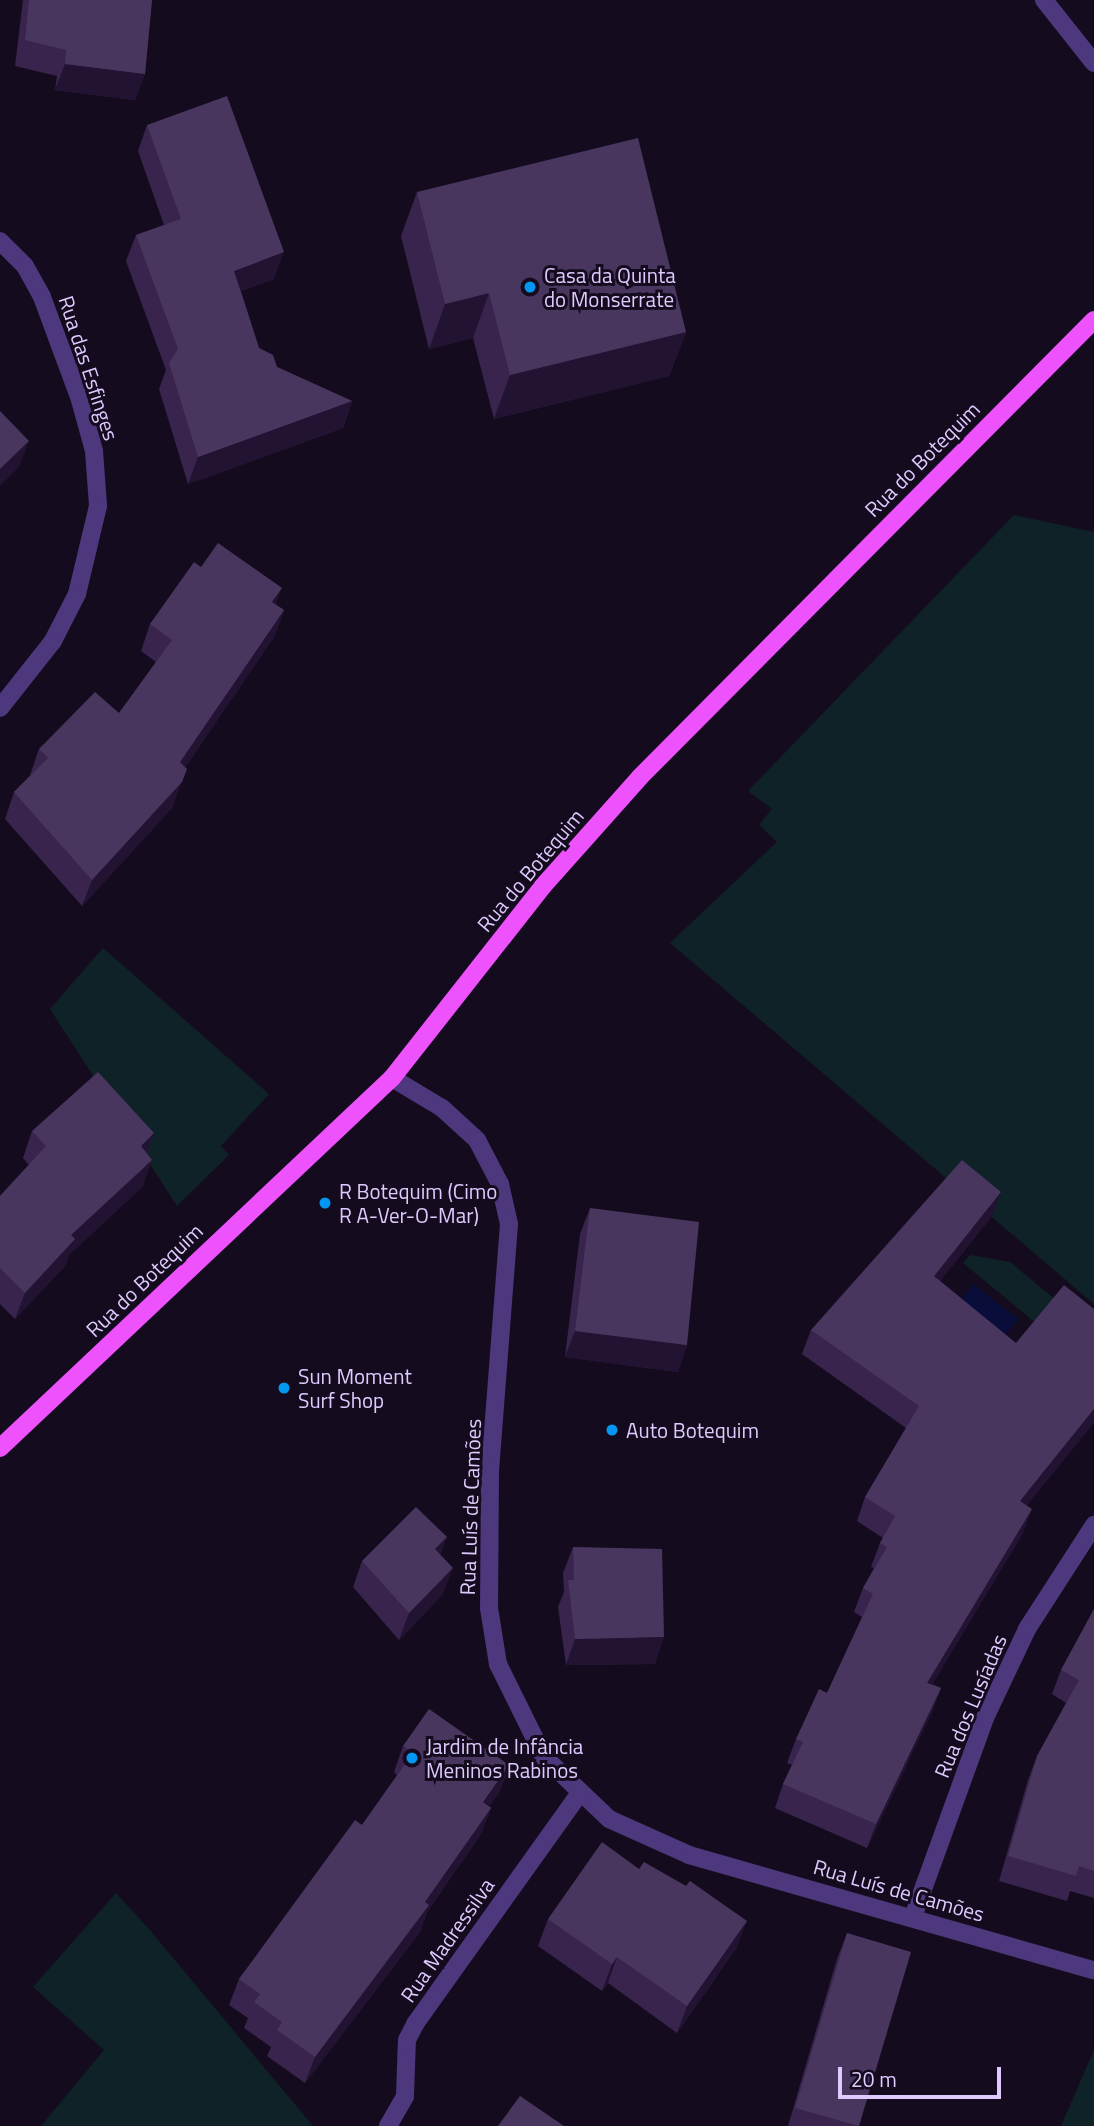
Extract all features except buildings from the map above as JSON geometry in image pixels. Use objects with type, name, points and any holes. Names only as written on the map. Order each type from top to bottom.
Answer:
[{"type":"main road","name":"Rua do Botequim","points":[[0,1448],[392,1078],[543,886],[640,777],[1094,320]]},
{"type":"street","points":[[1044,0],[1094,63]]},
{"type":"street","name":"Rua das Esfinges","points":[[0,241],[25,266],[42,297],[71,374],[94,451],[97,506],[77,594],[53,641],[0,708]]},
{"type":"street","name":"Rua Luís de Camões","points":[[392,1078],[442,1108],[477,1140],[500,1184],[510,1267],[490,1471],[489,1608],[498,1664],[517,1714],[544,1757],[579,1794],[609,1819],[689,1855],[1094,1970]]},
{"type":"street","name":"Rua dos Lusíadas","points":[[913,1917],[985,1718],[1027,1629],[1094,1525]]},
{"type":"street","name":"Rua Madressilva","points":[[388,2126],[405,2096],[407,2040],[415,2024],[579,1794]]},
{"type":"shaded area","points":[[1014,515],[1094,532],[1094,1304],[670,943],[777,842],[759,825],[772,809],[748,791]]},
{"type":"shaded area","points":[[103,948],[269,1094],[221,1146],[229,1155],[177,1206],[50,1009]]},
{"type":"shaded area","points":[[970,1255],[1010,1262],[1056,1300],[1037,1324],[963,1263]]},
{"type":"shaded area","points":[[973,1284],[1018,1319],[999,1343],[955,1307]]},
{"type":"shaded area","points":[[116,1893],[313,2126],[41,2126],[104,2050],[33,1987]]},
{"type":"shaded area","points":[[1094,2050],[1094,2126],[1061,2126]]},
{"type":"place","name":"Casa da Quinta do Monserrate","points":[[530,287]]},
{"type":"place","name":"R Botequim (Cimo R A-Ver-O-Mar)","points":[[325,1203]]},
{"type":"place","name":"Sun Moment Surf Shop","points":[[284,1388]]},
{"type":"place","name":"Auto Botequim","points":[[612,1430]]},
{"type":"place","name":"Jardim de Infância Meninos Rabinos","points":[[412,1758]]}]
